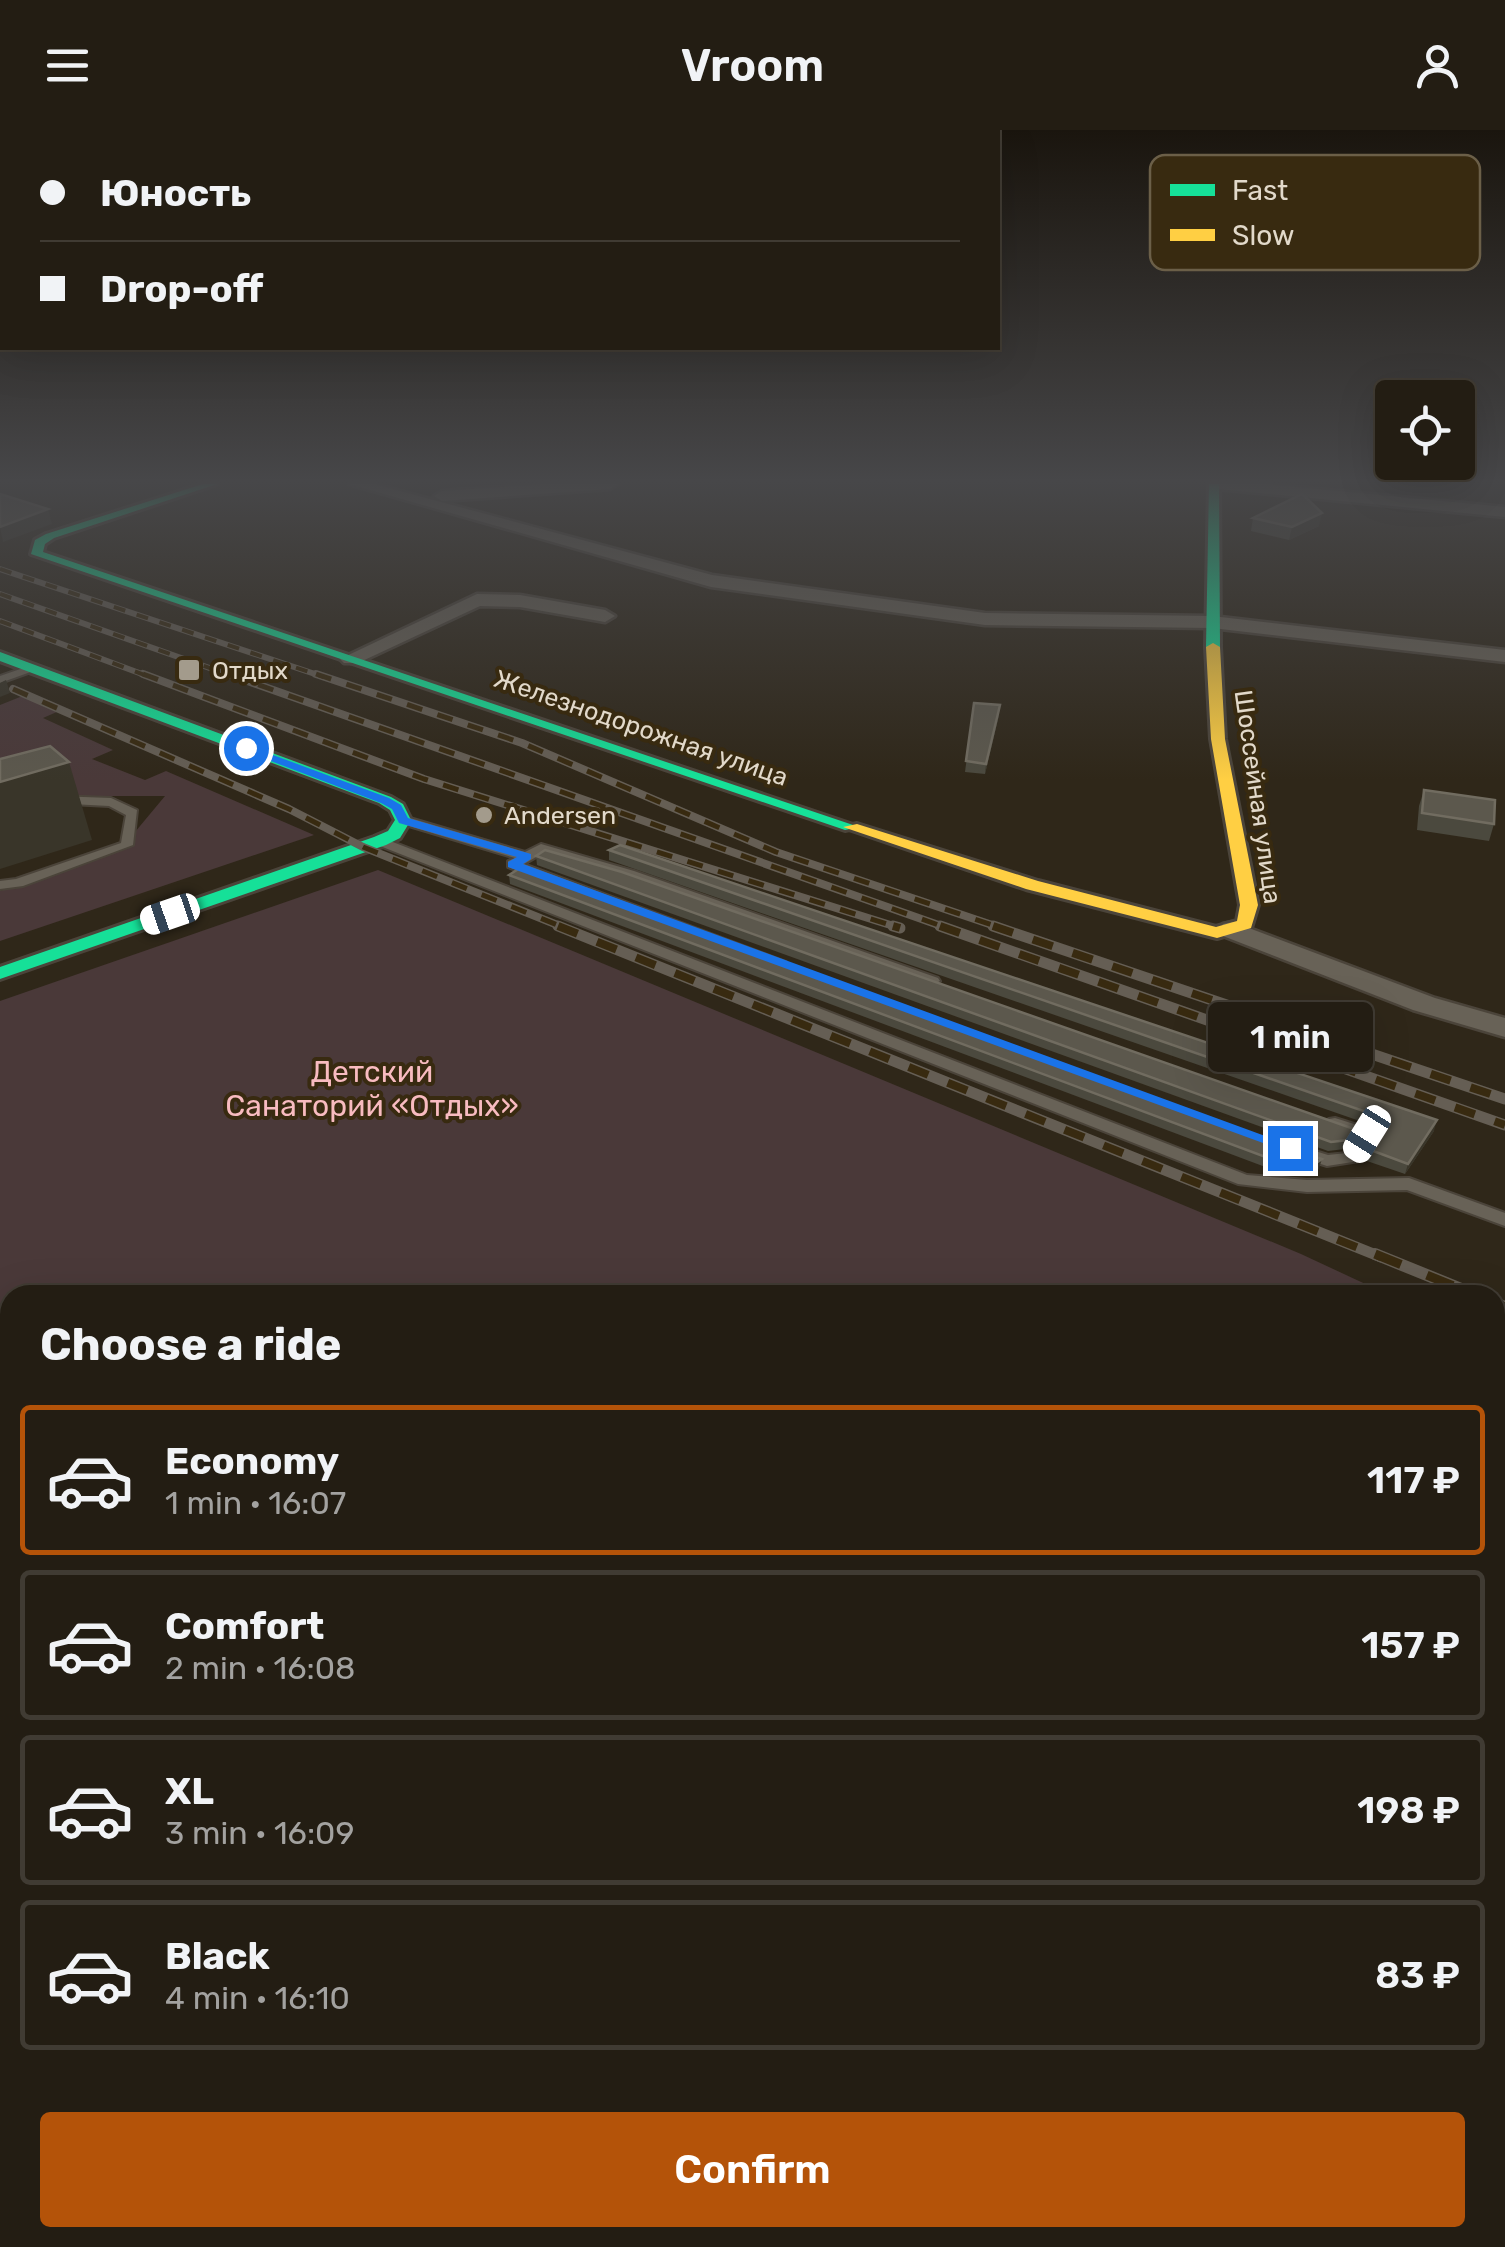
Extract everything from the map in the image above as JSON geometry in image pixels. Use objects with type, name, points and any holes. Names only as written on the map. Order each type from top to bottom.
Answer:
[{"type":"street","name":"Железнодорожная улица","points":[[139,583],[350,659],[1032,885],[1200,931],[1233,930]]},
{"type":"street","points":[[731,583],[985,618],[1212,622],[1505,656]]},
{"type":"street","name":"Шоссейная улица","points":[[1213,583],[1218,739],[1249,906],[1246,924],[1233,930]]},
{"type":"street","points":[[350,659],[477,600],[508,600],[606,616]]},
{"type":"street","points":[[0,656],[400,814],[394,834],[380,841],[0,973]]},
{"type":"street","points":[[1233,930],[1424,1004],[1505,1028]]},
{"type":"lane","points":[[0,680],[32,668]]},
{"type":"lane","points":[[0,885],[18,883],[127,844],[132,812],[111,802],[36,803]]},
{"type":"lane","points":[[400,814],[527,856]]},
{"type":"lane","points":[[380,841],[1244,1180],[1307,1186],[1409,1184],[1505,1220]]},
{"type":"lane","points":[[790,966],[512,864],[541,848],[628,874],[942,984]]},
{"type":"lane","points":[[1290,1148],[1327,1162],[1353,1157],[1367,1134],[1312,1115]]},
{"type":"green space","points":[[25,695],[59,711],[43,718],[113,750],[92,759],[145,780],[166,771],[314,835],[0,941],[0,891],[120,850],[165,796],[0,796],[0,705]]},
{"type":"green space","name":"Детский Санаторий «Отдых»","points":[[378,870],[1368,1285],[0,1285],[0,1001]]},
{"type":"building","points":[[974,703],[1000,705],[986,764],[966,761]]},
{"type":"building","points":[[50,746],[69,762],[0,782],[0,759]]},
{"type":"building","points":[[1424,790],[1495,800],[1494,824],[1422,813]]},
{"type":"building","points":[[620,845],[1437,1120],[1408,1164],[1368,1149],[1382,1125],[1378,1116],[609,850]]},
{"type":"building","points":[[545,850],[622,872],[1354,1129],[1348,1140],[1331,1142],[536,856]]},
{"type":"building","points":[[520,868],[1322,1159],[1310,1167],[1287,1165],[509,875]]},
{"type":"railway","points":[[41,583],[324,677]]},
{"type":"railway","points":[[0,594],[235,677]]},
{"type":"railway","points":[[0,621],[150,677]]},
{"type":"railway","points":[[143,674],[424,779],[900,928],[893,926]]},
{"type":"railway","points":[[228,674],[947,928]]},
{"type":"railway","points":[[316,674],[522,743],[776,852],[1001,928]]},
{"type":"railway","points":[[13,689],[289,809],[363,847],[565,928]]},
{"type":"railway","points":[[558,926],[1381,1257]]},
{"type":"railway","points":[[940,926],[1505,1125]]},
{"type":"railway","points":[[993,926],[1505,1099]]},
{"type":"railway","points":[[1375,1254],[1451,1285]]},
{"type":"traffic: fast","points":[[123,583],[851,827]]},
{"type":"traffic: fast","points":[[1213,583],[1213,647]]},
{"type":"traffic: fast","points":[[0,656],[385,800],[397,807],[403,820],[394,834],[380,841],[0,973]]},
{"type":"traffic: slow","points":[[851,827],[1032,885],[1217,933],[1245,924],[1249,905],[1218,739],[1213,647]]},
{"type":"place","name":"Отдых","points":[[189,670]]},
{"type":"place","name":"Andersen","points":[[484,815]]},
{"type":"route","points":[[246,748],[385,800],[397,807],[403,820],[527,856],[512,864],[1290,1148]]}]
